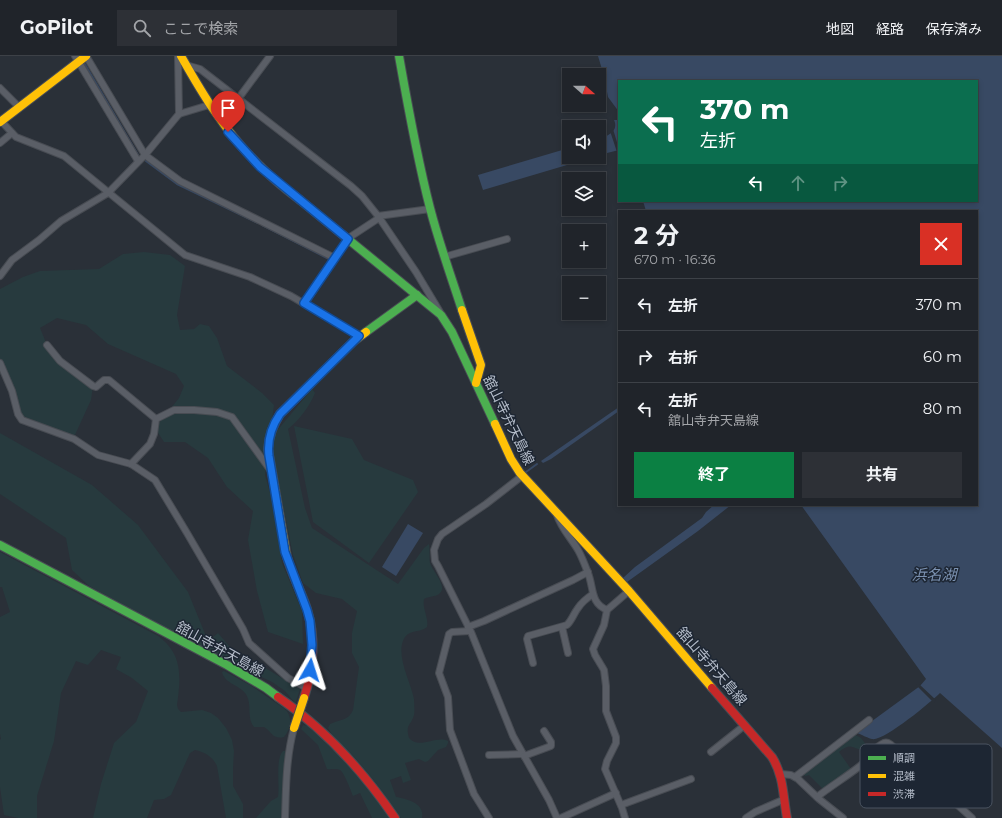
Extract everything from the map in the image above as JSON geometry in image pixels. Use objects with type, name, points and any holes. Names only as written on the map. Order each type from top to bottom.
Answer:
[{"type":"main road","name":"舘山寺弁天島線","points":[[179,56],[186,65],[209,105],[228,132],[260,167],[441,315],[452,332],[512,459],[522,476],[555,511],[575,539],[629,591],[775,761],[781,774],[787,818]]},
{"type":"main road","points":[[399,56],[411,128],[430,209],[444,257],[481,365],[476,383]]},
{"type":"main road","points":[[1,121],[82,58]]},
{"type":"main road","points":[[294,728],[307,688],[312,645],[310,621],[307,610],[285,552],[268,443],[271,430],[276,419],[359,336],[417,295]]},
{"type":"main road","name":"舘山寺弁天島線","points":[[0,545],[239,672],[279,698],[317,727],[351,760],[395,818]]},
{"type":"street","points":[[179,56],[179,114]]},
{"type":"street","points":[[0,276],[12,260],[40,240],[61,221],[108,193],[145,155],[179,114],[209,105],[234,102],[238,99],[270,56]]},
{"type":"street","points":[[82,58],[145,155],[180,181],[335,258]]},
{"type":"street","points":[[82,58],[138,161]]},
{"type":"street","points":[[186,65],[200,69],[357,190],[379,217],[416,272],[441,315]]},
{"type":"street","points":[[0,88],[19,107]]},
{"type":"street","points":[[1,121],[16,136],[64,156],[185,255],[250,277],[304,303],[359,336]]},
{"type":"street","points":[[0,143],[12,133]]},
{"type":"street","points":[[304,303],[348,239],[379,217],[430,209]]},
{"type":"street","points":[[444,257],[507,239]]},
{"type":"street","points":[[47,345],[60,361],[93,386],[96,387],[104,380],[109,380],[156,419]]},
{"type":"street","points":[[0,363],[12,391],[18,414],[22,420],[74,440],[98,455],[131,464],[155,480],[243,629],[249,643],[288,678],[307,688]]},
{"type":"street","points":[[156,419],[174,410],[217,412],[232,417],[272,472]]},
{"type":"street","points":[[131,464],[150,444],[154,434],[156,419]]},
{"type":"street","points":[[522,476],[486,504],[442,534],[434,550],[435,561],[469,629],[511,732],[551,804],[557,818]]},
{"type":"street","points":[[575,539],[588,572],[593,594],[600,607],[607,610]]},
{"type":"street","points":[[489,818],[474,794],[453,741],[449,725],[448,697],[439,673],[449,634],[452,632],[469,629],[588,572]]},
{"type":"street","points":[[625,818],[621,805],[605,769],[607,761],[616,743],[616,737],[606,711],[606,686],[604,670],[594,655],[593,649],[604,625],[607,610],[629,591]]},
{"type":"street","points":[[533,663],[527,639],[528,636],[562,627],[570,623],[578,608],[593,594]]},
{"type":"street","points":[[562,627],[568,653]]},
{"type":"street","points":[[795,776],[868,720]]},
{"type":"street","points":[[711,752],[745,725]]},
{"type":"street","points":[[285,818],[288,752],[294,728]]},
{"type":"street","points":[[489,755],[524,755],[551,745],[551,742],[544,731]]},
{"type":"street","points":[[817,797],[860,766]]},
{"type":"street","points":[[781,774],[795,776],[817,797],[843,818]]},
{"type":"street","points":[[621,805],[691,779]]},
{"type":"street","points":[[561,818],[616,793]]},
{"type":"street","points":[[746,818],[785,798]]},
{"type":"street","points":[[961,808],[972,818]]},
{"type":"green space","points":[[144,252],[170,255],[185,266],[177,315],[180,330],[194,329],[200,324],[209,326],[217,338],[227,366],[262,393],[274,405],[265,475],[273,503],[282,563],[302,611],[303,644],[268,632],[257,591],[248,540],[253,511],[227,487],[208,458],[185,442],[164,442],[155,428],[179,398],[184,386],[176,374],[108,344],[86,325],[57,318],[40,328],[47,345],[65,365],[93,386],[91,400],[74,437],[18,414],[0,363],[0,289],[23,277],[40,271],[99,269],[123,254]]},
{"type":"green space","points":[[312,389],[315,393],[310,403],[300,417],[288,429],[305,508],[312,528],[398,584],[424,548],[429,544],[430,563],[441,583],[442,591],[439,594],[424,599],[427,627],[407,635],[402,644],[401,651],[404,668],[414,699],[414,715],[409,725],[409,738],[418,743],[443,740],[448,741],[448,743],[446,747],[438,750],[428,761],[425,762],[419,759],[405,763],[411,780],[403,783],[401,776],[390,780],[396,797],[418,805],[421,809],[422,818],[401,818],[367,772],[328,728],[330,724],[349,716],[353,710],[359,667],[352,653],[352,633],[357,611],[342,599],[316,593],[303,583],[293,555],[271,446],[275,433]]},
{"type":"green space","points":[[294,426],[352,439],[364,460],[413,480],[418,492],[369,563],[313,522]]},
{"type":"green space","points":[[0,433],[92,485],[138,525],[188,592],[208,641],[218,633],[240,659],[262,666],[300,689],[296,702],[295,703],[285,691],[272,682],[195,645],[89,586],[72,570],[66,538],[0,494]]},
{"type":"green space","points":[[0,552],[158,636],[166,643],[176,658],[178,667],[178,709],[181,712],[202,710],[211,713],[218,718],[226,728],[232,740],[234,751],[233,786],[243,804],[243,818],[226,818],[217,766],[208,755],[195,750],[190,753],[171,795],[164,799],[154,800],[147,818],[93,818],[101,784],[114,743],[136,722],[148,691],[132,678],[116,669],[121,657],[101,650],[88,665],[76,661],[61,693],[54,741],[37,796],[37,818],[18,818],[4,815],[0,787],[0,617],[10,612],[2,587],[0,587]]},
{"type":"green space","points":[[224,671],[250,685],[288,712],[290,727],[284,737],[280,738],[275,736],[264,727],[254,727],[250,719],[249,701],[245,693],[223,676],[222,672]]},
{"type":"green space","points":[[303,725],[308,726],[344,761],[372,794],[389,818],[372,818],[360,793],[353,796],[342,771],[337,769],[327,769],[318,745],[301,729]]},
{"type":"green space","points":[[854,734],[861,738],[866,744],[860,744],[860,750],[847,747],[839,752],[851,769],[823,789],[809,775],[805,776],[803,774]]},
{"type":"green space","points":[[283,751],[285,751],[285,753],[282,818],[256,818],[271,801],[278,797],[278,766]]},
{"type":"water","name":"浜名湖","points":[[598,56],[1002,56],[1002,748],[940,693],[896,728],[878,738],[872,739],[857,733],[920,686],[926,679],[802,506],[978,506],[978,210],[646,210],[643,202],[978,202],[978,80],[618,80],[618,111],[608,97],[606,86],[606,68],[602,68]]},
{"type":"water","points":[[614,120],[618,120],[618,150],[606,153],[606,136],[614,130]]},
{"type":"water","points":[[562,150],[562,164],[570,164],[483,190],[478,175]]},
{"type":"water","points":[[618,408],[618,412],[551,459],[543,463],[541,461]]},
{"type":"water","points":[[713,506],[730,506],[698,531],[627,582],[623,578],[635,567],[702,518]]},
{"type":"water","points":[[408,524],[423,533],[396,576],[382,567]]},
{"type":"pier","points":[[613,129],[618,146],[618,152],[617,152],[610,131]]},
{"type":"pier","points":[[919,684],[936,700],[934,703],[916,685]]},
{"type":"waterway","points":[[83,61],[138,155]]},
{"type":"waterway","points":[[146,161],[177,184],[258,223]]},
{"type":"waterway","points":[[262,225],[329,259]]},
{"type":"waterway","points":[[526,472],[537,464]]},
{"type":"traffic: fast","points":[[399,56],[425,189],[437,234],[462,310]]},
{"type":"traffic: fast","points":[[300,200],[441,315],[452,332],[495,424]]},
{"type":"traffic: fast","points":[[366,332],[417,295]]},
{"type":"traffic: fast","points":[[0,545],[227,665],[266,688],[278,697]]},
{"type":"traffic: slow","points":[[0,122],[86,56]]},
{"type":"traffic: slow","points":[[181,56],[207,99],[236,140],[268,174],[300,200]]},
{"type":"traffic: slow","points":[[462,310],[481,365],[476,383]]},
{"type":"traffic: slow","points":[[287,557],[268,449],[269,439],[280,414],[354,341],[366,332]]},
{"type":"traffic: slow","points":[[495,424],[511,459],[520,473],[629,591],[712,688]]},
{"type":"traffic: slow","points":[[294,728],[304,698]]},
{"type":"traffic: jam","points":[[287,557],[307,609],[312,631],[310,676],[304,698]]},
{"type":"traffic: jam","points":[[712,688],[772,757],[781,779],[787,818]]},
{"type":"traffic: jam","points":[[278,697],[312,723],[342,752],[370,784],[395,818]]},
{"type":"route","points":[[228,132],[249,156],[272,178],[348,239],[304,303],[359,336],[280,414],[273,425],[268,443],[285,552],[310,621],[312,645],[310,670]]}]
